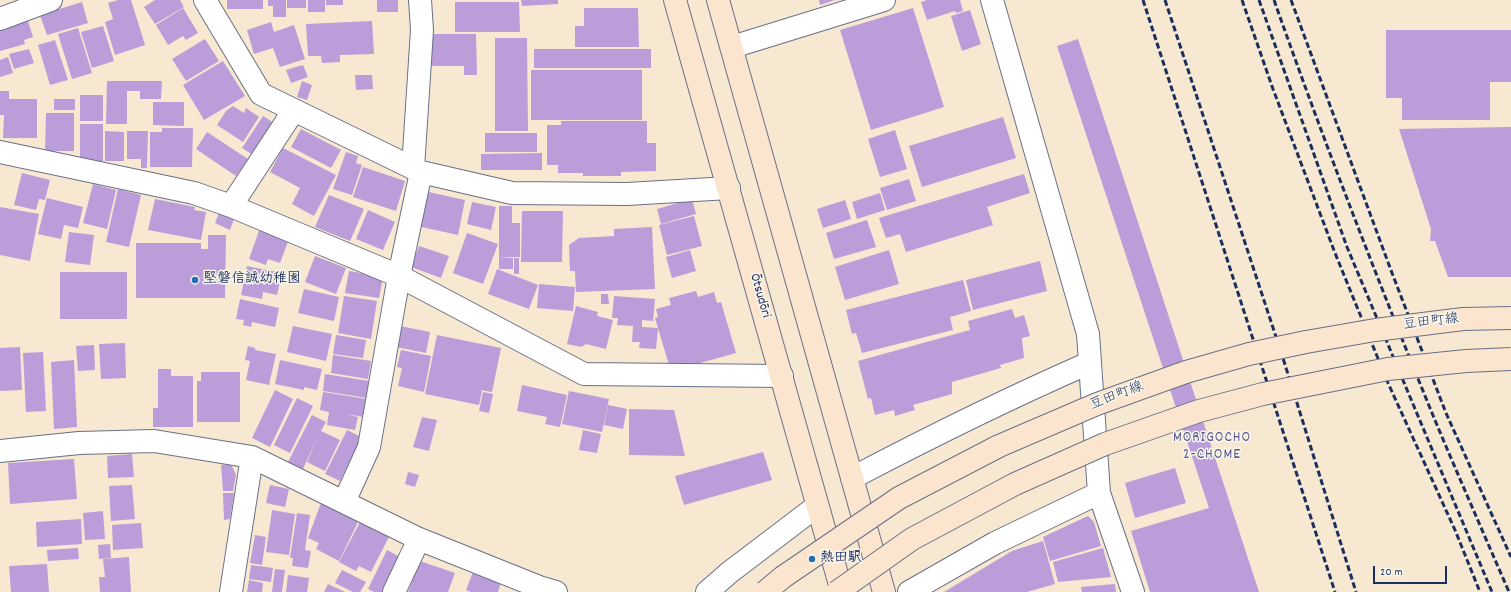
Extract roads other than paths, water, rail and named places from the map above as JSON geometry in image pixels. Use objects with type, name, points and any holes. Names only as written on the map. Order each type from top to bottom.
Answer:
[{"type":"street","points":[[0,19],[51,0]]},
{"type":"street","points":[[205,0],[261,94],[417,170],[512,193],[627,194],[729,188]]},
{"type":"street","points":[[344,502],[369,448],[417,170],[422,30],[420,0]]},
{"type":"street","name":"Ōtsudōri","points":[[676,0],[842,592]]},
{"type":"street","points":[[718,0],[884,592]]},
{"type":"street","points":[[732,46],[884,0]]},
{"type":"street","points":[[992,0],[1088,334],[1099,493],[1133,592]]},
{"type":"street","points":[[231,206],[294,110]]},
{"type":"street","points":[[0,152],[194,193],[231,206],[399,276],[584,374],[782,376]]},
{"type":"street","name":"豆田町線","points":[[765,592],[783,577],[899,498],[999,446],[1096,404],[1186,372],[1249,354],[1306,342],[1375,330],[1463,319],[1511,318]]},
{"type":"street","points":[[837,592],[912,539],[1015,484],[1105,444],[1199,411],[1263,394],[1388,369],[1466,361],[1511,359]]},
{"type":"street","points":[[852,478],[921,442],[1042,383],[1089,363]]},
{"type":"street","points":[[0,451],[79,443],[154,441],[252,457],[419,539],[539,587],[556,592]]},
{"type":"street","points":[[231,592],[252,457]]},
{"type":"street","points":[[909,592],[995,543],[1099,493]]},
{"type":"street","points":[[707,592],[730,572],[817,506]]},
{"type":"street","points":[[394,592],[419,539]]},
{"type":"railway","points":[[1143,0],[1335,592]]},
{"type":"railway","points":[[1165,0],[1282,355],[1356,592]]},
{"type":"railway","points":[[1242,0],[1273,89],[1335,253],[1388,383],[1455,530],[1480,592]]},
{"type":"railway","points":[[1259,0],[1347,247],[1492,592]]},
{"type":"railway","points":[[1274,0],[1350,207],[1441,435],[1509,592]]},
{"type":"railway","points":[[1291,0],[1392,273],[1446,413],[1511,557]]},
{"type":"place","name":"堅磐信誠幼稚園","points":[[195,280]]},
{"type":"place","name":"熱田駅","points":[[812,559]]},
{"type":"district","name":"MORIGOCHO 2-CHOME","points":[[1212,448]]}]
